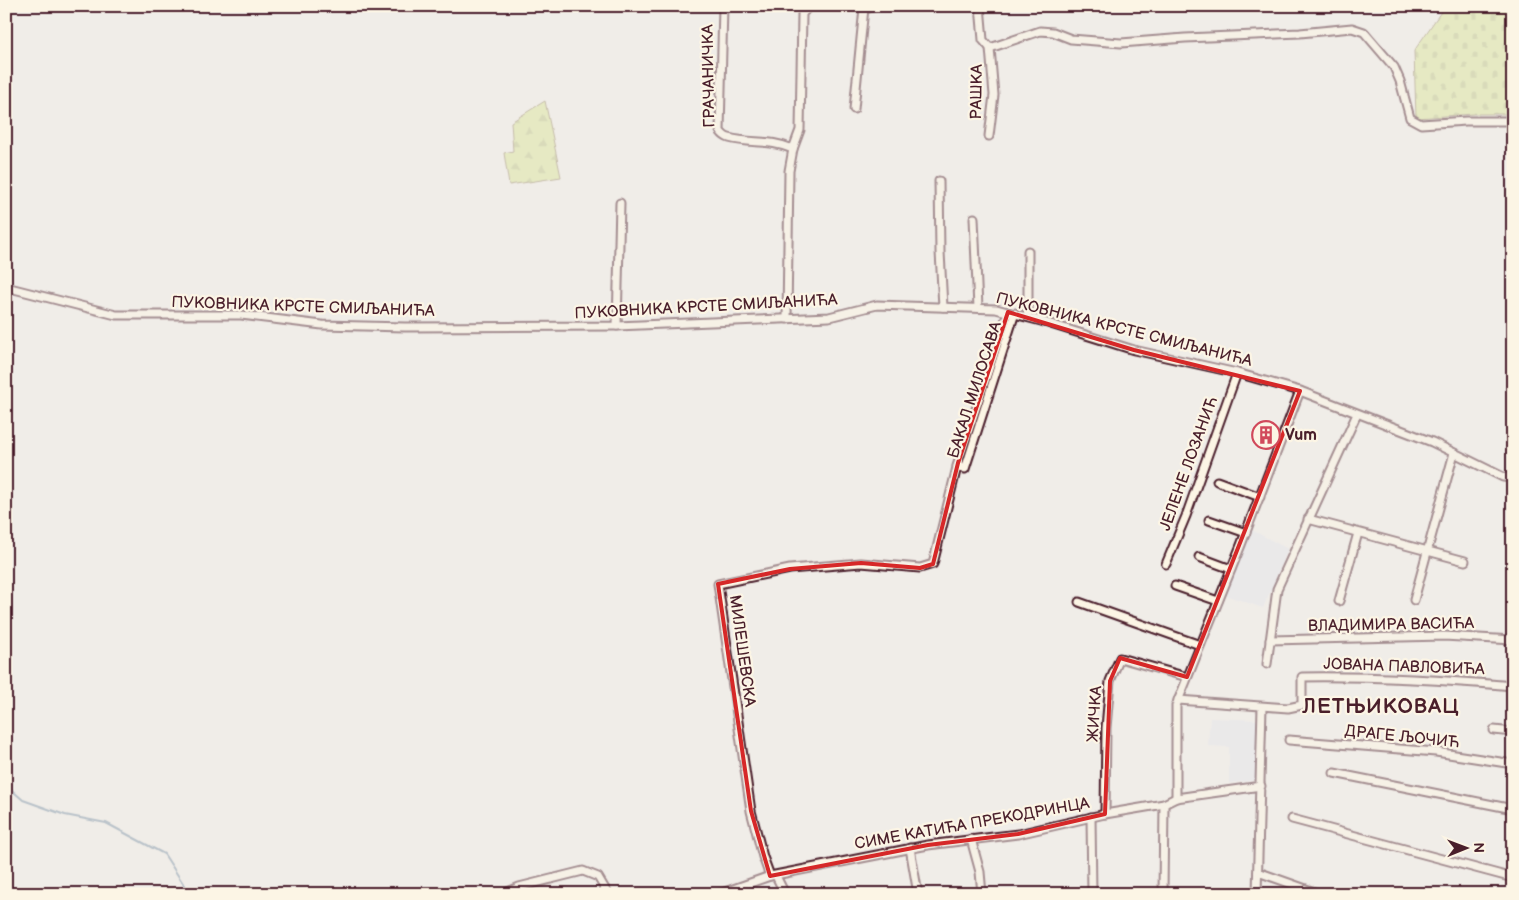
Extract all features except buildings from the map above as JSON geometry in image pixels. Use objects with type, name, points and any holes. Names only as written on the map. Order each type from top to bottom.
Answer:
[{"type":"street","name":"ГРАЧАНИЧКА","points":[[723,6],[720,131],[729,138],[769,142],[793,149]]},
{"type":"street","points":[[787,319],[789,171],[793,149],[800,130],[802,14],[809,6]]},
{"type":"street","points":[[838,6],[864,8],[878,6]]},
{"type":"street","name":"РАШКА","points":[[980,6],[983,40],[990,48],[994,95],[989,136]]},
{"type":"street","points":[[854,109],[864,8]]},
{"type":"street","points":[[990,48],[1040,31],[1053,32],[1071,39],[1121,43],[1300,33],[1352,28],[1364,32],[1394,67],[1400,81],[1410,118],[1422,124],[1466,121],[1513,121]]},
{"type":"street","points":[[939,181],[943,307]]},
{"type":"street","points":[[617,326],[620,203]]},
{"type":"street","points":[[974,218],[978,308]]},
{"type":"street","points":[[1028,251],[1028,317]]},
{"type":"street","name":"ПУКОВНИКА КРСТЕ СМИЉАНИЋА","points":[[6,287],[116,315],[241,315],[331,325],[406,327],[617,326],[787,319],[828,317],[877,305],[978,308],[1011,312],[1134,350],[1237,373],[1300,391],[1432,442],[1503,478],[1513,478]]},
{"type":"street","name":"БАКАЛ МИЛОСАВА","points":[[933,564],[957,466],[964,469],[1011,312]]},
{"type":"street","name":"ЈЕЛЕНЕ ЛОЗАНИЋ","points":[[1166,564],[1189,509],[1237,373]]},
{"type":"street","points":[[1176,798],[1176,706],[1246,533],[1300,391]]},
{"type":"street","points":[[1267,664],[1277,588],[1357,414]]},
{"type":"street","points":[[1414,600],[1454,453]]},
{"type":"street","points":[[1217,481],[1260,497]]},
{"type":"street","points":[[1308,519],[1464,561]]},
{"type":"street","points":[[1209,520],[1246,533]]},
{"type":"street","points":[[1339,601],[1358,533]]},
{"type":"street","points":[[1199,557],[1231,569]]},
{"type":"street","name":"МИЛЕШЕВСКА","points":[[773,876],[763,856],[752,811],[718,584],[790,569],[860,563],[920,568],[933,564]]},
{"type":"street","points":[[1175,586],[1218,601]]},
{"type":"street","points":[[1079,602],[1200,644]]},
{"type":"street","name":"ВЛАДИМИРА ВАСИЋА","points":[[1270,640],[1444,636],[1513,640]]},
{"type":"street","name":"ЖИЧКА","points":[[1105,814],[1106,728],[1110,681],[1120,658],[1187,677]]},
{"type":"street","name":"ЈОВАНА ПАВЛОВИЋА","points":[[1262,707],[1288,708],[1302,705],[1302,678],[1342,676],[1444,680],[1513,686]]},
{"type":"street","points":[[1178,700],[1262,707],[1257,894]]},
{"type":"street","points":[[1494,730],[1513,732]]},
{"type":"street","name":"ДРАГЕ ЉОЧИЋ","points":[[1289,740],[1436,752],[1513,764]]},
{"type":"street","points":[[1334,773],[1513,809]]},
{"type":"street","name":"СИМЕ КАТИЋА ПРЕКОДРИНЦА","points":[[719,894],[773,876],[910,848],[1018,834],[1105,814],[1164,804],[1176,798],[1261,786]]},
{"type":"street","points":[[1163,894],[1164,804]]},
{"type":"street","points":[[1091,817],[1092,894]]},
{"type":"street","points":[[1292,819],[1513,878]]},
{"type":"street","points":[[971,839],[980,872],[982,894]]},
{"type":"street","points":[[910,848],[918,894]]},
{"type":"street","points":[[503,894],[519,887],[583,871],[598,877],[608,894]]},
{"type":"street","points":[[1258,872],[1320,894]]},
{"type":"street","points":[[773,876],[785,894]]},
{"type":"street","points":[[1062,894],[1070,894]]},
{"type":"highlighted area","points":[[1008,312],[1134,350],[1300,391],[1187,677],[1120,658],[1110,681],[1105,814],[1018,834],[928,845],[770,876],[751,811],[718,584],[790,569],[861,563],[920,568],[933,564],[958,463]]},
{"type":"shaded area","points":[[1248,528],[1288,549],[1263,608],[1222,594]]},
{"type":"shaded area","points":[[1210,718],[1259,720],[1259,780],[1229,783],[1229,747],[1208,746]]},
{"type":"green space","points":[[1445,6],[1513,6],[1513,114],[1474,114],[1416,118],[1414,51]]},
{"type":"green space","points":[[545,101],[561,177],[509,185],[504,153],[513,151],[511,122]]},
{"type":"waterway","points":[[6,785],[23,800],[65,815],[106,823],[164,854],[190,894]]},
{"type":"place","name":"Vum","points":[[1266,435]]},
{"type":"district","name":"ЛЕТЊИКОВАЦ","points":[[1381,706]]}]
